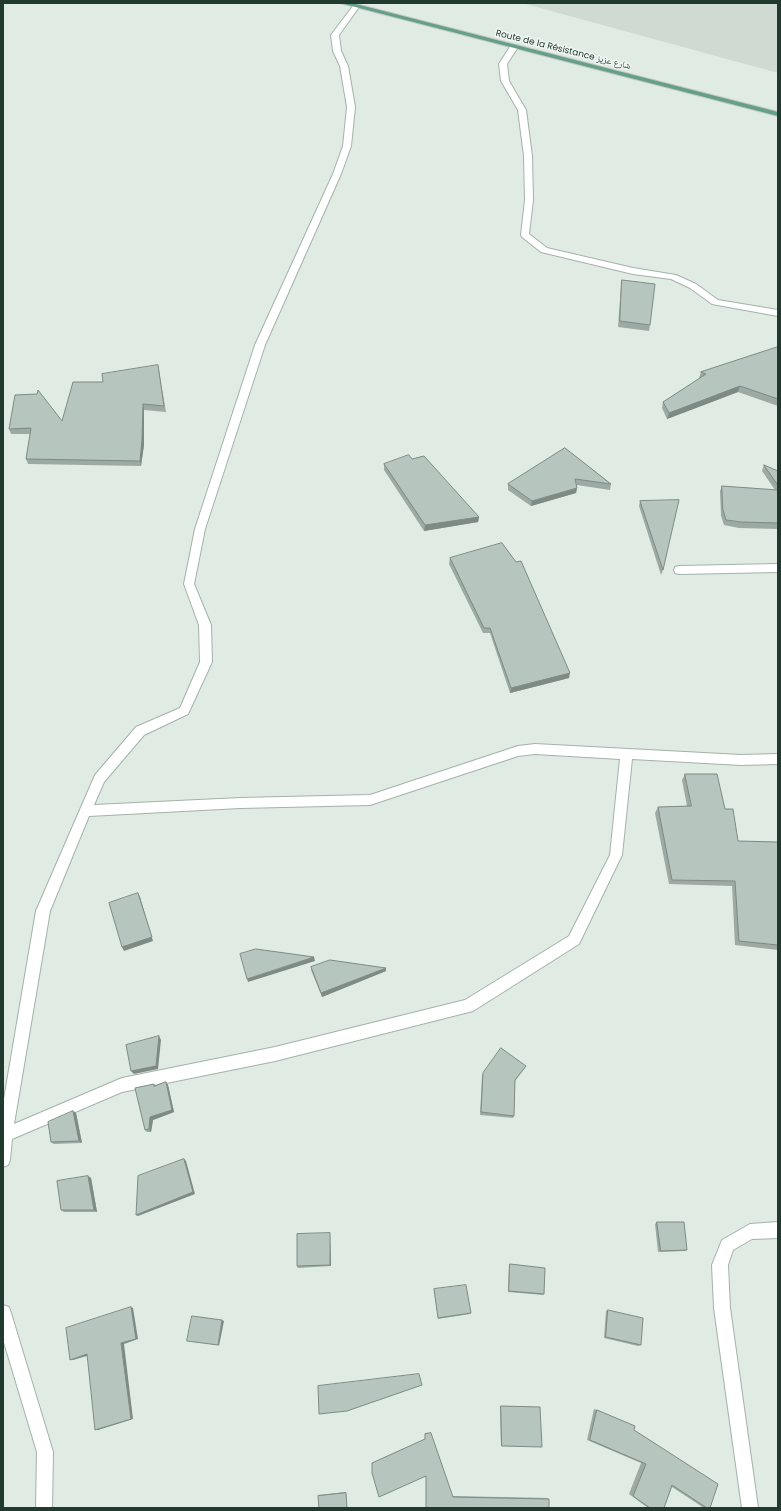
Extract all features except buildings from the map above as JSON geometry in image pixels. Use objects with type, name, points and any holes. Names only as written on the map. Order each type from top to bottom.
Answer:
[{"type":"main road","name":"Route de la Résistance شارع عزيز","points":[[344,3],[778,114]]},
{"type":"street","points":[[3,1160],[5,1135],[43,911],[99,779],[140,731],[184,711],[206,662],[205,625],[189,584],[200,529],[260,345],[337,174],[347,146],[351,107],[344,66],[337,52],[335,34],[355,7]]},
{"type":"street","points":[[514,47],[503,64],[505,80],[522,110],[528,156],[529,200],[525,235],[544,250],[633,271],[673,277],[693,286],[716,302],[778,313]]},
{"type":"street","points":[[679,570],[778,568]]},
{"type":"street","points":[[85,811],[240,803],[370,800],[518,751],[535,749],[741,760],[778,759]]},
{"type":"street","points":[[5,1135],[122,1085],[275,1054],[468,1006],[574,940],[616,855],[627,754]]},
{"type":"street","points":[[750,1508],[722,1308],[720,1265],[727,1245],[750,1232],[778,1230]]},
{"type":"street","points":[[3,1313],[45,1452],[44,1508]]},
{"type":"shaded area","points":[[522,3],[778,3],[778,73]]}]
